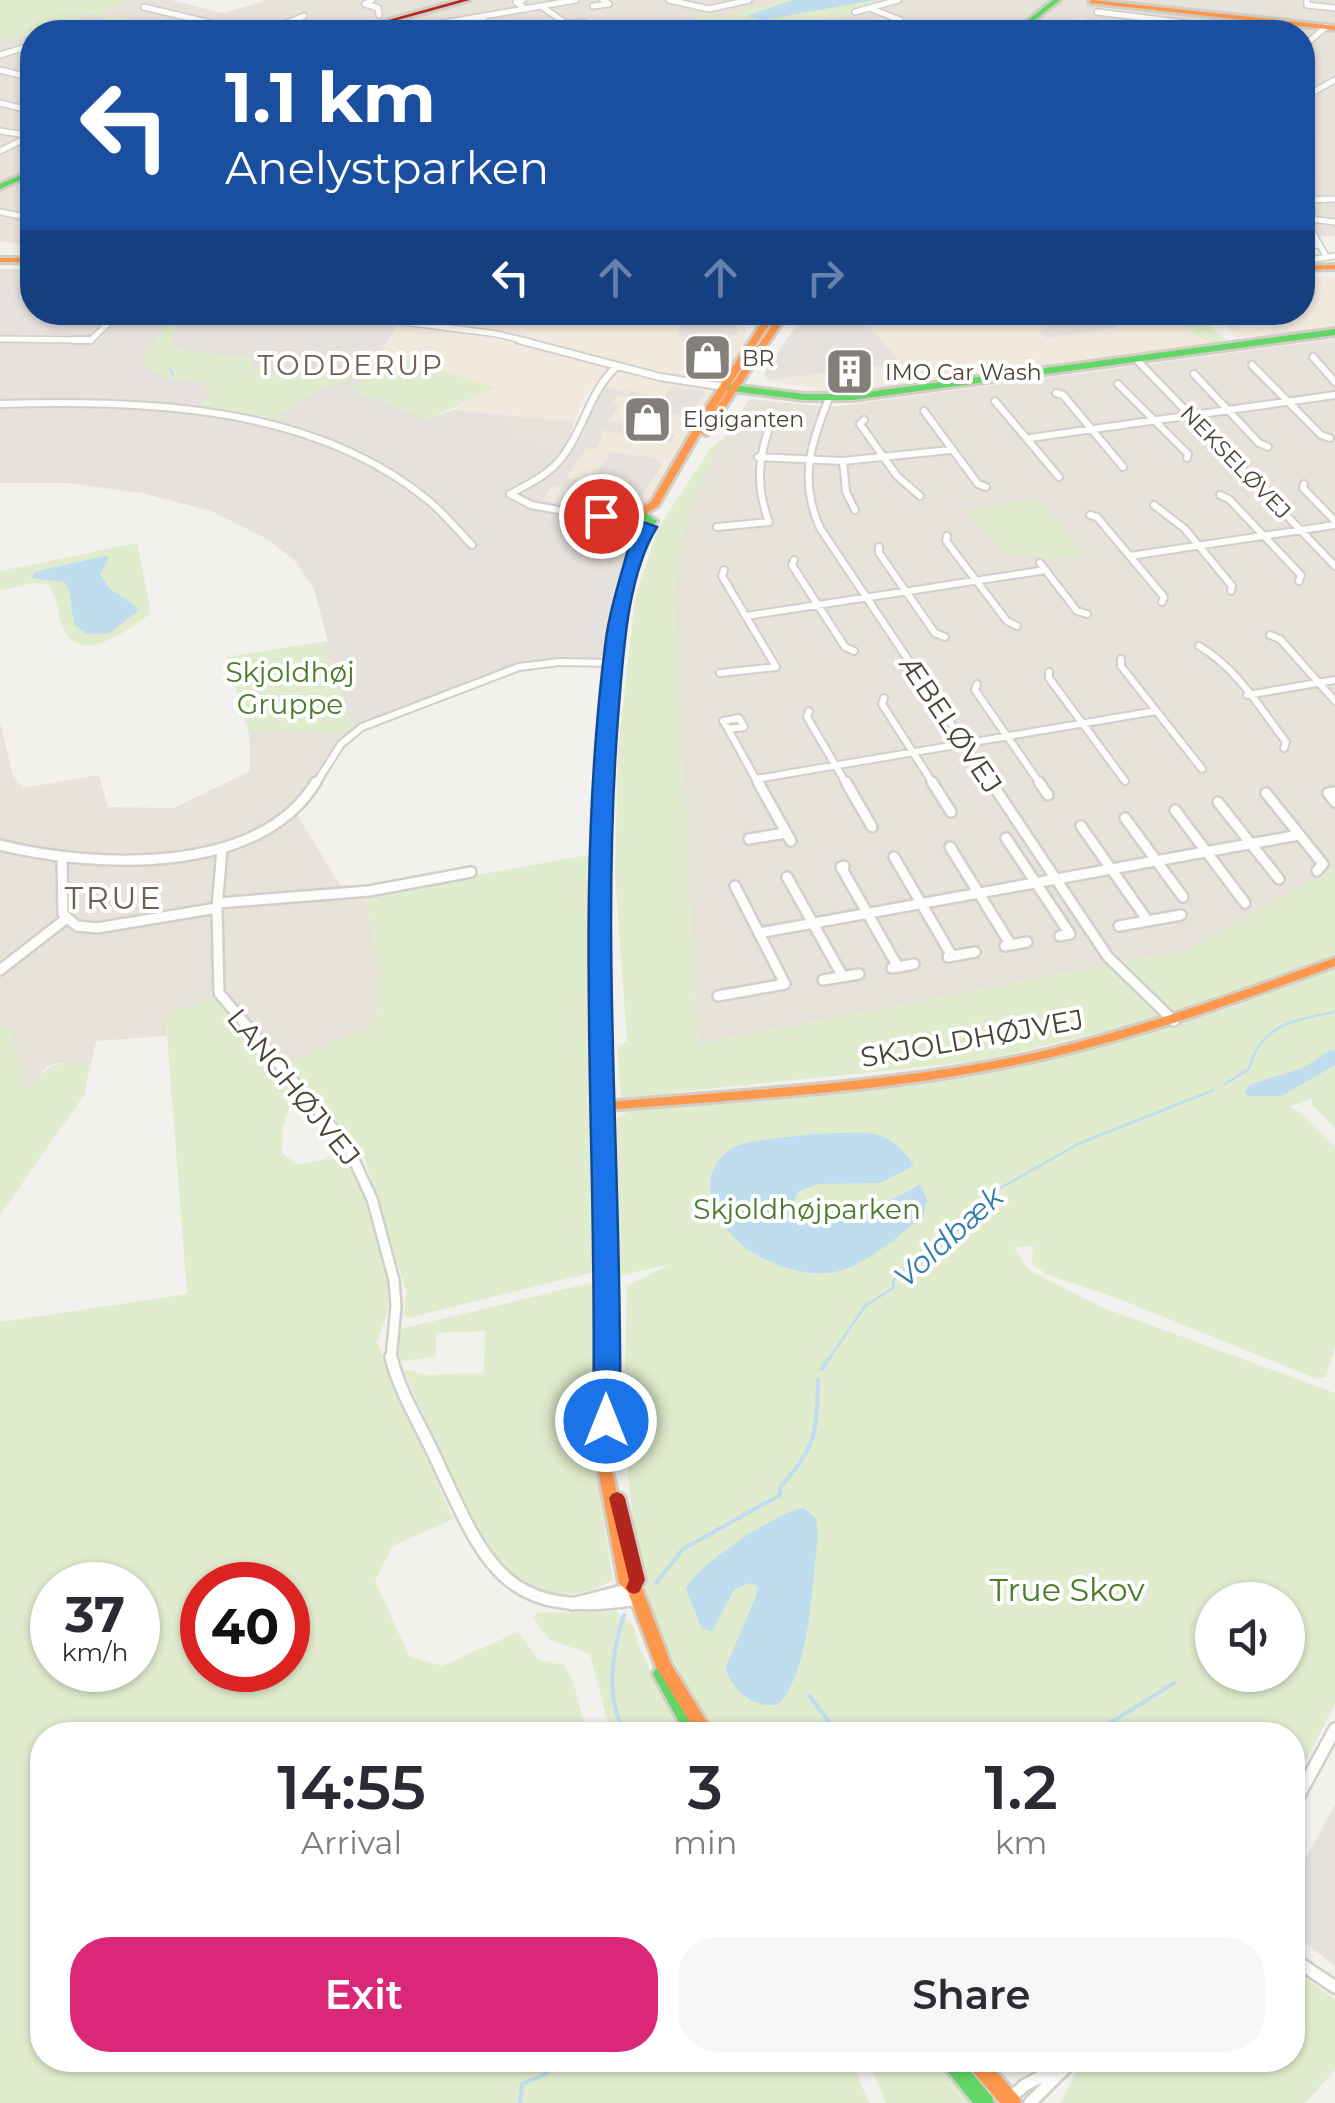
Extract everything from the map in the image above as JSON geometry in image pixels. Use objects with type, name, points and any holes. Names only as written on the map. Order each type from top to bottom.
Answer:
[{"type":"street","points":[[372,0],[365,4],[378,8],[379,15]]},
{"type":"street","points":[[392,20],[466,0]]},
{"type":"street","points":[[524,0],[516,2],[526,9]]},
{"type":"street","points":[[462,20],[576,0]]},
{"type":"street","points":[[593,6],[609,4],[604,0]]},
{"type":"street","points":[[669,0],[704,11],[749,0]]},
{"type":"street","points":[[855,12],[898,0]]},
{"type":"street","points":[[1032,20],[1058,0]]},
{"type":"street","points":[[1307,0],[1307,5],[1335,8]]},
{"type":"street","points":[[1089,4],[1180,20]]},
{"type":"street","points":[[542,6],[562,20]]},
{"type":"street","points":[[1119,8],[1145,6],[1268,20]]},
{"type":"street","points":[[144,7],[198,20]]},
{"type":"street","points":[[872,8],[900,20]]},
{"type":"street","points":[[294,20],[304,16]]},
{"type":"street","points":[[479,17],[483,20]]},
{"type":"street","points":[[1315,238],[1332,265]]},
{"type":"street","points":[[1315,245],[1320,245]]},
{"type":"street","points":[[1332,265],[1335,256]]},
{"type":"street","points":[[0,339],[91,340],[107,325]]},
{"type":"street","points":[[430,325],[485,332],[617,366],[730,388],[829,398],[1335,332]]},
{"type":"street","points":[[730,388],[766,325]]},
{"type":"street","points":[[632,521],[654,504],[776,325]]},
{"type":"street","points":[[1313,357],[1335,382]]},
{"type":"street","name":"NEKSELØVEJ","points":[[1136,359],[1335,566]]},
{"type":"street","points":[[1252,364],[1287,402],[1330,438]]},
{"type":"street","points":[[617,366],[592,388],[570,447],[558,463],[510,494],[531,505],[650,523]]},
{"type":"street","points":[[1194,374],[1259,444],[1268,446]]},
{"type":"street","points":[[1118,384],[1156,420],[1187,458]]},
{"type":"street","points":[[1056,393],[1094,429],[1124,463],[1123,467]]},
{"type":"street","points":[[1030,438],[1335,395]]},
{"type":"street","name":"ÆBELØVEJ","points":[[829,398],[805,460],[806,488],[814,518],[1108,957],[1174,1021]]},
{"type":"street","points":[[994,401],[1030,438],[1059,477]]},
{"type":"street","points":[[0,404],[148,406],[279,429],[342,451],[408,485],[444,513],[472,545]]},
{"type":"street","points":[[924,412],[978,484],[986,487]]},
{"type":"street","points":[[717,527],[769,522],[760,495],[758,457],[773,418],[777,418]]},
{"type":"street","points":[[864,420],[860,424],[912,494],[920,496]]},
{"type":"street","points":[[758,457],[843,462],[950,450]]},
{"type":"street","points":[[843,462],[846,492],[855,510]]},
{"type":"street","points":[[1130,556],[1335,523],[1303,488],[1304,484]]},
{"type":"street","points":[[1220,495],[1229,499],[1264,536],[1300,575],[1299,580]]},
{"type":"street","points":[[654,504],[650,523],[638,542],[611,663],[599,868],[606,1106],[605,1470],[627,1583],[636,1593],[664,1667],[699,1722]]},
{"type":"street","points":[[1154,505],[1164,509],[1198,546],[1232,586],[1231,591]]},
{"type":"street","points":[[1090,515],[1097,517],[1164,597],[1162,602]]},
{"type":"street","points":[[632,521],[638,542]]},
{"type":"street","points":[[947,536],[946,541],[1007,622],[1017,626]]},
{"type":"street","points":[[879,546],[879,552],[935,633],[945,637]]},
{"type":"street","points":[[794,560],[792,565],[845,647],[854,651]]},
{"type":"street","points":[[746,616],[1043,567],[1076,610],[1087,614]]},
{"type":"street","points":[[720,673],[776,667],[722,576],[724,570]]},
{"type":"street","points":[[1270,635],[1280,639],[1335,701]]},
{"type":"street","points":[[1199,646],[1210,651],[1247,695],[1286,742],[1284,748]]},
{"type":"street","points":[[1121,658],[1122,666],[1202,769]]},
{"type":"street","points":[[1,846],[62,859],[184,856],[222,849],[258,836],[298,807],[340,742],[362,727],[520,667],[559,662],[611,663]]},
{"type":"street","points":[[1049,672],[1049,678],[1125,781]]},
{"type":"street","points":[[1247,695],[1335,680]]},
{"type":"street","points":[[977,684],[975,690],[1048,795]]},
{"type":"street","points":[[884,698],[882,704],[951,812]]},
{"type":"street","points":[[809,710],[806,717],[872,828]]},
{"type":"street","points":[[756,779],[1156,710]]},
{"type":"street","points":[[728,729],[788,837],[749,839]]},
{"type":"street","points":[[1335,792],[1328,793],[1335,802]]},
{"type":"street","points":[[1266,794],[1323,864],[1318,871]]},
{"type":"street","points":[[1218,802],[1279,880]]},
{"type":"street","points":[[1175,810],[1245,903]]},
{"type":"street","points":[[1126,818],[1183,897]]},
{"type":"street","points":[[1080,826],[1148,920]]},
{"type":"street","points":[[759,933],[1299,835]]},
{"type":"street","points":[[1006,838],[1070,934],[1060,936]]},
{"type":"street","points":[[950,847],[1008,946],[1027,942]]},
{"type":"street","name":"LANGHØJVEJ","points":[[222,849],[219,993],[361,1168],[394,1282],[397,1313],[390,1336],[394,1367],[457,1505],[504,1581],[536,1600],[584,1607],[636,1593]]},
{"type":"street","points":[[894,856],[949,957],[975,952]]},
{"type":"street","points":[[62,859],[61,907],[67,918],[85,928],[218,905],[368,890],[472,872]]},
{"type":"street","points":[[844,866],[840,867],[895,968],[914,964]]},
{"type":"street","points":[[788,877],[842,977]]},
{"type":"street","points":[[718,996],[785,984],[735,886]]},
{"type":"street","points":[[1119,926],[1181,915]]},
{"type":"street","points":[[0,970],[67,918]]},
{"type":"street","name":"SKJOLDHØJVEJ","points":[[606,1106],[960,1070],[1082,1046],[1174,1021],[1335,962]]},
{"type":"street","points":[[823,980],[859,974]]},
{"type":"street","points":[[664,1667],[661,1674],[687,1722]]},
{"type":"street","points":[[1305,1784],[1335,1729]]},
{"type":"street","points":[[1305,1966],[1335,1986]]},
{"type":"street","points":[[959,2072],[984,2103]]},
{"type":"street","points":[[984,2072],[1008,2102],[1025,2085],[1049,2072]]},
{"type":"street","points":[[1030,2103],[1060,2072]]},
{"type":"shaded area","points":[[135,0],[171,0],[222,13],[268,0],[782,0],[737,15],[716,18],[711,13],[695,14],[701,19],[71,20]]},
{"type":"shaded area","points":[[887,0],[1335,0],[1335,153],[1315,139],[1315,20],[804,20],[843,16]]},
{"type":"shaded area","points":[[20,36],[20,244],[0,241],[0,42]]},
{"type":"shaded area","points":[[1315,140],[1335,153],[1335,173],[1315,176]]},
{"type":"shaded area","points":[[1335,173],[1335,236],[1315,237],[1315,175]]},
{"type":"shaded area","points":[[0,269],[20,269],[20,325],[396,325],[381,350],[396,356],[351,390],[429,419],[452,410],[506,415],[512,435],[521,441],[565,447],[539,475],[504,495],[529,507],[624,524],[635,534],[608,653],[595,659],[542,661],[505,669],[352,729],[314,589],[296,562],[269,540],[211,511],[142,493],[67,483],[0,483]]},
{"type":"shaded area","points":[[1335,277],[1335,328],[1235,338],[1226,325],[1242,329],[1315,325],[1315,278]]},
{"type":"shaded area","points":[[393,325],[500,336],[610,368],[585,395],[575,421],[452,410],[493,388],[380,350],[389,341]]},
{"type":"shaded area","points":[[435,325],[746,325],[745,337],[752,342],[724,378],[701,381],[487,331]]},
{"type":"shaded area","points":[[678,325],[737,325],[737,335],[679,337]]},
{"type":"shaded area","points":[[796,325],[868,325],[901,363],[768,380],[764,373]]},
{"type":"shaded area","points":[[797,325],[1182,325],[1211,344],[843,395],[810,395],[816,392],[815,387],[775,383],[764,377]]},
{"type":"shaded area","points":[[1044,325],[1118,325],[1046,338],[1039,330],[1047,328]]},
{"type":"shaded area","points":[[1335,339],[1335,869],[1185,950],[698,1044],[674,601],[678,552],[692,498],[724,437],[750,399],[832,407]]},
{"type":"shaded area","points":[[616,371],[713,392],[652,501],[641,512],[616,516],[532,503],[517,497],[517,492],[562,463],[574,447],[594,394]]},
{"type":"shaded area","points":[[601,387],[664,397],[671,387],[705,391],[689,416],[633,407],[639,398],[619,395],[613,403],[619,405],[609,421],[676,434],[671,442],[604,430],[597,449],[587,448],[566,478],[589,482],[611,452],[655,458],[662,465],[642,495],[636,499],[552,486],[543,500],[622,514],[562,508],[520,497],[564,464],[586,429],[586,420]]},
{"type":"shaded area","points":[[506,415],[575,421],[565,447],[521,441],[512,435]]},
{"type":"shaded area","points":[[328,641],[352,728],[358,732],[297,815],[340,885],[363,886],[380,973],[375,1025],[274,1068],[216,997],[166,1022],[166,1036],[96,1041],[91,1064],[55,1063],[45,1068],[31,1089],[19,1085],[23,1061],[0,1066],[0,721],[13,776],[23,788],[99,775],[108,807],[174,808],[250,771],[249,734],[227,657]]},
{"type":"shaded area","points":[[1335,1805],[1335,1966],[1305,1942],[1305,1859]]},
{"type":"green space","points":[[0,0],[135,0],[98,12],[131,20],[105,20],[93,13],[71,20],[20,20],[20,36],[0,42]]},
{"type":"green space","points":[[782,0],[887,0],[843,16],[804,20],[696,20],[700,19],[693,14],[711,13],[716,18]]},
{"type":"green space","points":[[166,325],[180,325],[170,338],[174,349],[255,358],[249,370],[321,377],[332,368],[355,372],[344,383],[324,386],[269,423],[216,413],[201,405],[210,392],[202,383],[162,377],[140,362]]},
{"type":"green space","points":[[1182,325],[1209,325],[1227,340],[1211,344]]},
{"type":"green space","points":[[396,356],[495,388],[429,419],[350,390]]},
{"type":"green space","points":[[724,437],[689,516],[675,600],[698,1044],[1185,950],[1335,869],[1335,955],[1170,1016],[979,1061],[621,1098],[617,1047],[627,1041],[615,876],[618,750],[635,599],[658,528],[711,448]]},
{"type":"green space","points":[[1040,499],[1085,555],[1042,561],[1034,555],[1001,553],[967,510]]},
{"type":"green space","points":[[137,543],[151,613],[106,641],[81,645],[71,639],[63,628],[54,594],[46,584],[32,583],[0,591],[0,571]]},
{"type":"green space","name":"Skjoldhøj Gruppe","points":[[323,642],[353,726],[339,735],[282,729],[249,734],[227,657]]},
{"type":"green space","points":[[588,855],[602,1270],[408,1318],[404,1315],[406,1291],[364,1157],[285,1063],[375,1025],[380,973],[365,895]]},
{"type":"green space","points":[[1335,967],[1335,1128],[1312,1105],[1312,1098],[1289,1107],[1302,1113],[1335,1146],[1335,1348],[1326,1377],[1317,1379],[1122,1300],[1048,1275],[1032,1264],[1033,1246],[1014,1247],[1029,1270],[1104,1308],[1335,1393],[1335,1704],[1305,1763],[1305,1722],[709,1722],[662,1634],[649,1598],[633,1523],[625,1404],[627,1286],[670,1264],[616,1277],[612,1121],[631,1110],[901,1081],[1077,1050],[1250,1001]]},
{"type":"green space","points":[[216,997],[294,1092],[283,1128],[282,1153],[298,1165],[326,1159],[339,1148],[364,1198],[379,1241],[389,1297],[377,1343],[453,1519],[393,1546],[375,1580],[409,1656],[442,1666],[518,1632],[539,1660],[564,1665],[573,1680],[584,1722],[30,1722],[30,2072],[856,2072],[869,2103],[0,2103],[0,1322],[187,1294],[166,1022],[170,1012]]},
{"type":"green space","points":[[9,1026],[18,1061],[23,1061],[19,1085],[31,1088],[56,1065],[91,1064],[84,1095],[0,1215],[0,1028]]},
{"type":"green space","points":[[602,1280],[596,1421],[603,1516],[613,1580],[581,1593],[558,1594],[525,1584],[489,1545],[455,1486],[403,1369],[427,1375],[484,1373],[485,1331],[436,1333],[436,1357],[401,1361],[395,1345],[401,1329]]},
{"type":"green space","points":[[616,1611],[633,1625],[640,1649],[676,1722],[608,1722],[590,1654],[550,1640],[533,1618],[536,1613]]},
{"type":"green space","points":[[1305,1978],[1335,1999],[1335,2070],[1305,2103],[1060,2103],[1075,2074],[1305,2072]]},
{"type":"green space","points":[[873,2072],[948,2072],[969,2103],[886,2103]]},
{"type":"water","points":[[793,0],[875,0],[763,20],[747,16]]},
{"type":"water","points":[[109,557],[100,575],[110,589],[140,609],[110,633],[87,634],[74,624],[69,589],[64,582],[32,578],[34,572]]},
{"type":"water","points":[[1335,1050],[1335,1065],[1282,1096],[1248,1096],[1245,1091],[1251,1084],[1303,1068]]},
{"type":"water","points":[[813,1134],[882,1137],[893,1142],[914,1166],[880,1183],[819,1184],[799,1191],[795,1206],[804,1216],[832,1217],[864,1210],[920,1184],[927,1200],[923,1217],[873,1255],[839,1271],[795,1270],[750,1250],[718,1216],[711,1196],[713,1169],[733,1148],[755,1141]]},
{"type":"water","points":[[803,1508],[816,1518],[818,1535],[804,1646],[790,1687],[780,1703],[762,1704],[739,1691],[726,1667],[757,1586],[749,1583],[734,1590],[712,1631],[700,1625],[686,1589],[704,1567],[738,1541]]},
{"type":"waterway","points":[[170,369],[173,375]]},
{"type":"waterway","name":"Voldbæk","points":[[1225,1084],[1249,1069],[1271,1033],[1294,1021],[1335,1012]]},
{"type":"waterway","name":"Voldbæk","points":[[829,1359],[865,1306],[893,1288],[893,1281],[919,1256],[975,1218],[988,1195],[1080,1143],[1214,1090]]},
{"type":"waterway","name":"Voldbæk","points":[[822,1369],[830,1357]]},
{"type":"waterway","name":"Voldbæk","points":[[656,1583],[683,1549],[780,1495],[780,1487],[801,1461],[812,1438],[818,1380]]},
{"type":"waterway","name":"Voldbæk","points":[[620,1722],[612,1676],[624,1615]]},
{"type":"waterway","points":[[1112,1722],[1174,1683]]},
{"type":"waterway","points":[[809,1695],[829,1722]]},
{"type":"waterway","name":"Voldbæk","points":[[520,2103],[522,2084],[547,2072]]},
{"type":"traffic: fast","points":[[1031,20],[1057,0]]},
{"type":"traffic: fast","points":[[0,187],[20,178]]},
{"type":"traffic: fast","points":[[1278,339],[1335,332]]},
{"type":"traffic: fast","points":[[724,387],[804,397],[852,397],[1287,338]]},
{"type":"traffic: fast","points":[[645,516],[652,521],[648,527],[637,528],[628,523],[633,517],[645,516]]},
{"type":"traffic: fast","points":[[661,1674],[687,1722]]},
{"type":"traffic: fast","points":[[959,2072],[985,2103]]},
{"type":"traffic: slow","points":[[1092,2],[1260,20]]},
{"type":"traffic: slow","points":[[1315,26],[1335,28]]},
{"type":"traffic: slow","points":[[0,260],[20,260]]},
{"type":"traffic: slow","points":[[1315,268],[1335,267]]},
{"type":"traffic: slow","points":[[635,517],[655,504],[712,404],[764,325]]},
{"type":"traffic: slow","points":[[704,433],[776,325]]},
{"type":"traffic: slow","points":[[606,1106],[863,1084],[1015,1061],[1177,1018],[1335,962]]},
{"type":"traffic: slow","points":[[607,1206],[605,1469],[627,1583],[634,1588],[664,1667],[699,1722]]},
{"type":"traffic: slow","points":[[985,2072],[1012,2103]]},
{"type":"traffic: jam","points":[[393,20],[467,0]]},
{"type":"traffic: jam","points":[[607,1206],[602,911],[610,682],[620,601],[636,550],[648,527]]},
{"type":"traffic: jam","points":[[617,1498],[637,1580],[634,1588]]},
{"type":"place","name":"BR","points":[[707,358]]},
{"type":"place","name":"IMO Car Wash","points":[[850,372]]},
{"type":"place","name":"Elgiganten","points":[[648,419]]},
{"type":"district","name":"TODDERUP","points":[[351,365]]},
{"type":"district","name":"TRUE","points":[[114,898]]},
{"type":"route","points":[[601,516],[633,518],[628,521],[630,525],[648,527],[638,542],[611,663],[600,820],[598,926],[609,1275],[606,1421]]},
{"type":"park label","name":"Skjoldhøjparken","points":[[807,1209]]},
{"type":"park label","name":"True Skov","points":[[1067,1590]]}]
